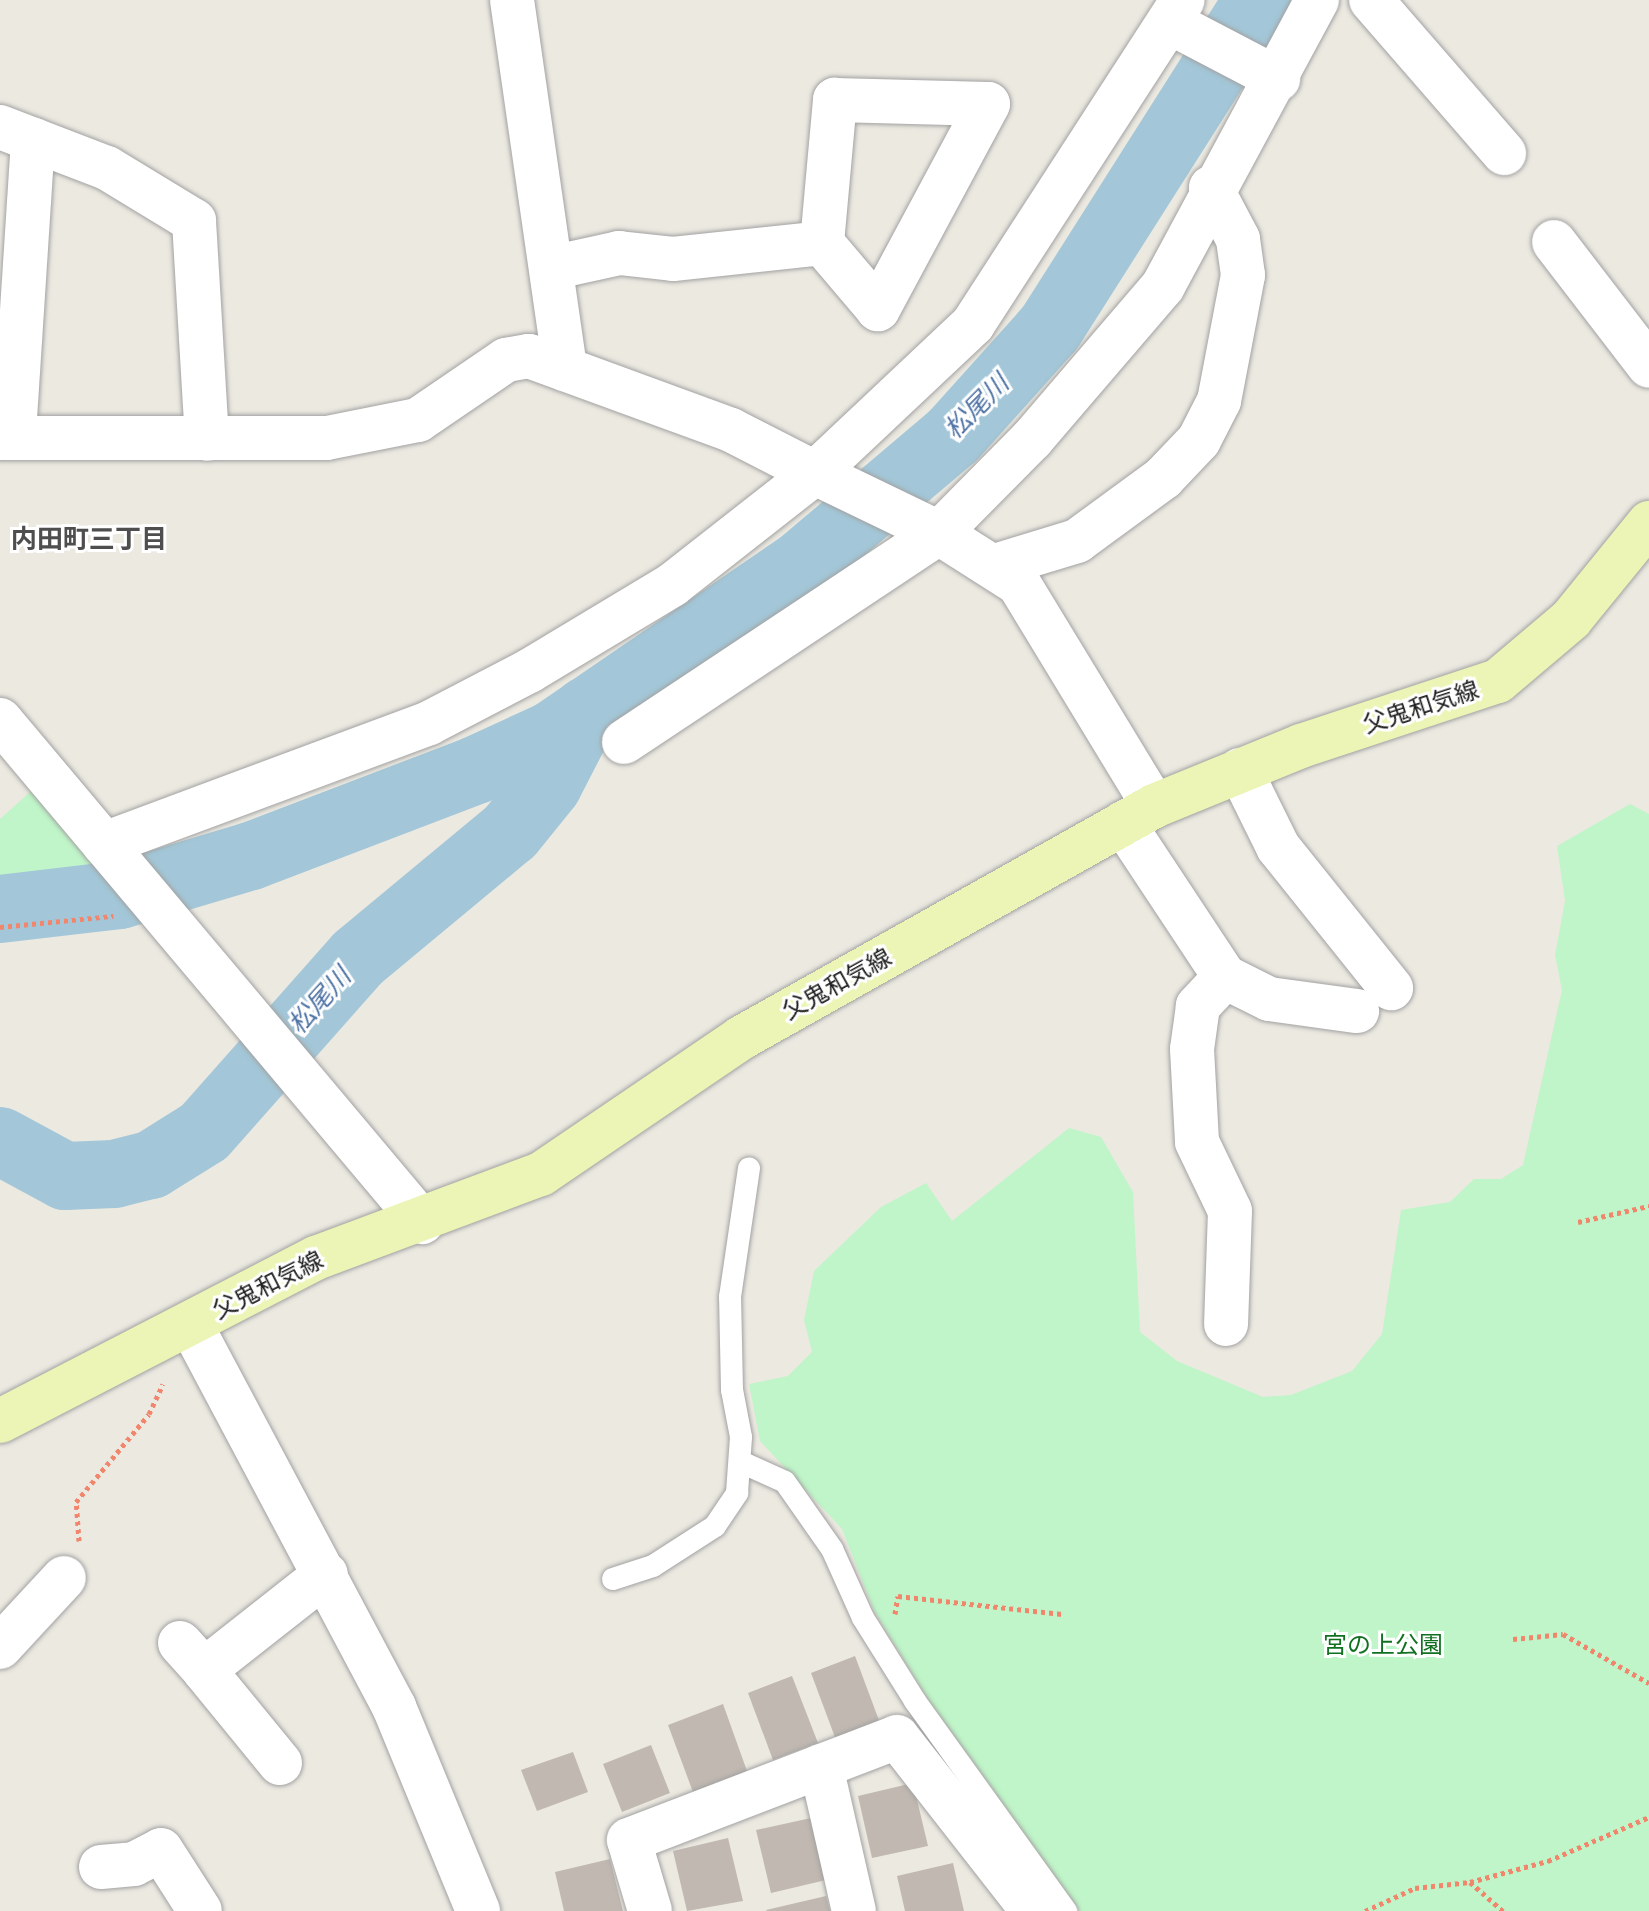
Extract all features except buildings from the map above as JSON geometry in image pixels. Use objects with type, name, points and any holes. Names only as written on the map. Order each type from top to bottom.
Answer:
[{"type":"main road","name":"父鬼和気線","points":[[0,1421],[316,1258],[422,1222],[541,1174],[741,1038],[1139,815],[1240,770],[1498,681],[1571,619],[1649,523]]},
{"type":"street","points":[[512,0],[565,369]]},
{"type":"street","points":[[624,742],[931,529],[1147,307],[1317,0]]},
{"type":"street","points":[[1371,0],[1504,153]]},
{"type":"street","points":[[111,851],[429,723],[492,690],[672,585],[826,478],[973,324],[1179,18],[1274,78]]},
{"type":"street","points":[[835,100],[988,104],[878,309],[822,243],[835,100]]},
{"type":"street","points":[[207,439],[194,221],[107,168],[16,133],[7,436],[207,439],[327,438],[418,420],[506,360],[529,356],[731,430],[931,529],[998,565],[1019,584],[1225,977],[1269,999],[1374,1000],[1278,847],[1240,770]]},
{"type":"street","points":[[998,565],[1077,541],[1163,478],[1199,440],[1228,371],[1243,275],[1238,239],[1211,188]]},
{"type":"street","points":[[1554,242],[1649,366]]},
{"type":"street","points":[[551,268],[619,253],[673,259],[822,243]]},
{"type":"street","points":[[0,720],[111,851],[166,922],[422,1222]]},
{"type":"street","points":[[1225,977],[1198,1006],[1192,1049],[1197,1142],[1230,1211],[1226,1324]]},
{"type":"street","points":[[191,1325],[394,1707],[478,1911]]},
{"type":"street","points":[[280,1763],[192,1657],[326,1574]]},
{"type":"street","points":[[0,1647],[64,1578]]},
{"type":"street","points":[[650,1911],[629,1840],[897,1737],[1033,1911]]},
{"type":"street","points":[[821,1766],[854,1911]]},
{"type":"street","points":[[101,1867],[134,1864],[161,1850],[200,1911]]},
{"type":"lane","points":[[613,1579],[653,1566],[715,1526],[737,1493],[741,1462],[730,1297],[749,1168]]},
{"type":"lane","points":[[741,1462],[785,1482],[832,1549],[863,1618],[915,1701],[1066,1911]]},
{"type":"path","points":[[0,927],[120,916]]},
{"type":"path","points":[[1578,1222],[1649,1206]]},
{"type":"path","points":[[64,1578],[79,1546],[76,1502],[149,1414],[191,1325]]},
{"type":"path","points":[[915,1600],[971,1609],[974,1600],[1062,1614]]},
{"type":"path","points":[[1513,1639],[1563,1634],[1649,1683]]},
{"type":"path","points":[[1365,1911],[1415,1888],[1470,1882],[1548,1861],[1649,1817]]},
{"type":"path","points":[[1470,1882],[1503,1911]]},
{"type":"green space","points":[[39,784],[166,922],[0,937],[0,819]]},
{"type":"green space","name":"宮の上公園","points":[[1630,804],[1649,814],[1649,1911],[1080,1911],[930,1702],[874,1611],[842,1529],[760,1441],[749,1384],[788,1376],[812,1352],[804,1320],[814,1271],[881,1207],[926,1183],[952,1221],[1069,1128],[1101,1137],[1133,1192],[1140,1332],[1177,1361],[1263,1397],[1291,1395],[1352,1371],[1382,1334],[1401,1210],[1450,1202],[1474,1179],[1501,1179],[1523,1165],[1562,990],[1555,955],[1565,901],[1557,846]]},
{"type":"waterway","name":"松尾川","points":[[0,909],[120,895],[251,856],[476,770],[552,735],[803,563],[953,436],[1050,328],[1258,0]]},
{"type":"waterway","name":"松尾川","points":[[0,1141],[65,1176],[114,1174],[151,1165],[204,1132],[358,958],[510,832],[548,785],[586,711]]},
{"type":"district","name":"内田町三丁目","points":[[89,540]]}]
